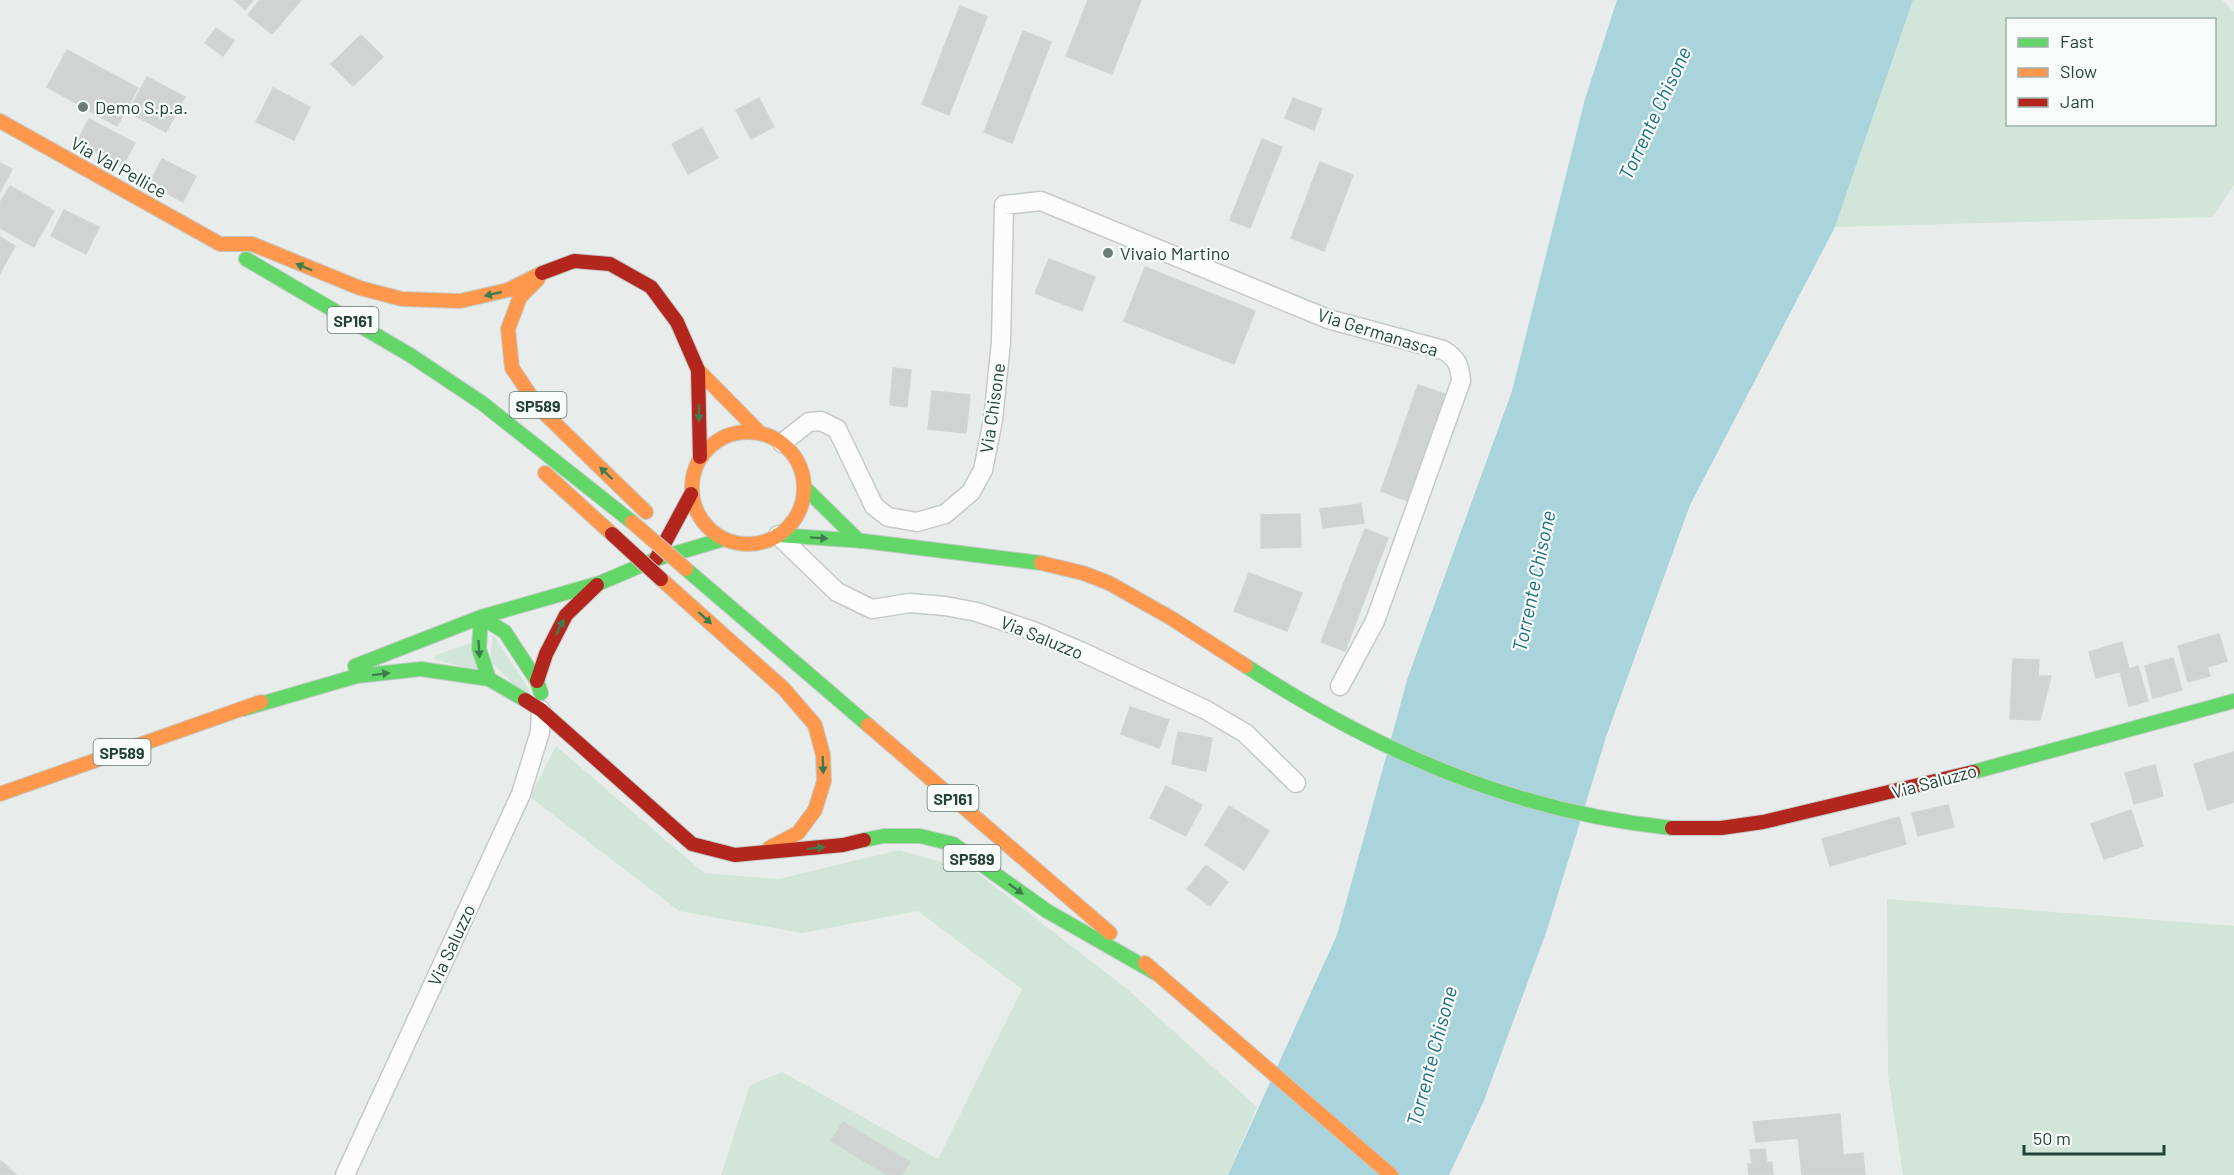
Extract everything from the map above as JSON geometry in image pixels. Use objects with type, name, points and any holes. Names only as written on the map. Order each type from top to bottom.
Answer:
[{"type":"main road","name":"Via Val Pellice","points":[[0,121],[220,244]]},
{"type":"main road","points":[[220,244],[252,244],[360,288],[402,300],[460,301],[508,290],[546,271]]},
{"type":"main road","name":"SP161","points":[[220,244],[332,308],[482,403],[632,522],[692,565],[746,620],[1391,1175]]},
{"type":"main road","name":"SP589","points":[[692,565],[648,514],[540,408],[512,368],[508,329],[520,297],[546,271],[574,261],[610,264],[651,287],[678,322],[698,370],[700,457]]},
{"type":"main road","name":"SP589","points":[[698,370],[759,432]]},
{"type":"main road","name":"SP589","points":[[482,403],[522,452]]},
{"type":"main road","name":"SP589","points":[[656,559],[691,494],[692,475],[700,457],[711,444],[725,435],[742,431],[759,432],[782,443],[794,455],[801,471],[804,487]]},
{"type":"main road","name":"SP589","points":[[539,467],[784,689],[815,725],[823,755],[824,781],[815,810],[798,833],[758,854]]},
{"type":"main road","points":[[778,536],[792,523],[801,506],[804,487]]},
{"type":"main road","points":[[804,487],[859,541]]},
{"type":"main road","points":[[691,494],[697,513],[708,528],[724,539]]},
{"type":"main road","name":"SP589","points":[[0,794],[243,709],[481,617],[600,582],[656,559],[724,539],[742,544],[761,543],[778,536]]},
{"type":"main road","name":"Via Saluzzo","points":[[778,536],[859,541],[1052,565],[1100,578],[1175,620],[1265,679],[1340,724],[1436,768],[1505,793],[1569,812],[1630,824],[1705,829],[1783,818],[1900,791],[2234,701]]},
{"type":"main road","points":[[537,681],[546,654],[566,615],[600,582]]},
{"type":"main road","points":[[489,679],[479,659],[477,644],[481,617],[505,632],[537,681],[541,693],[541,710]]},
{"type":"main road","name":"SP589","points":[[243,709],[357,676],[421,669],[489,679],[541,710],[693,844],[735,855],[843,844],[884,836],[920,836],[953,844],[1047,911],[1159,975]]},
{"type":"street","name":"Via Germanasca","points":[[1004,206],[1041,201],[1328,319],[1443,350],[1456,360],[1460,368],[1461,381],[1375,621],[1340,686]]},
{"type":"street","name":"Via Chisone","points":[[782,443],[809,422],[821,421],[837,429],[874,506],[888,517],[917,522],[945,514],[971,492],[983,470],[993,420],[1000,342],[1004,206]]},
{"type":"street","name":"Via Saluzzo","points":[[778,536],[837,592],[872,609],[910,603],[976,612],[1033,631],[1198,706],[1245,733],[1296,783]]},
{"type":"street","name":"Via Saluzzo","points":[[345,1175],[520,794],[540,732],[541,710]]},
{"type":"green space","points":[[1913,0],[2222,0],[2234,12],[2234,185],[2212,217],[1835,227]]},
{"type":"green space","points":[[493,635],[531,692],[524,694],[490,661]]},
{"type":"green space","points":[[471,643],[478,671],[433,659],[436,655]]},
{"type":"green space","points":[[556,746],[704,873],[779,879],[899,850],[976,872],[1127,989],[1257,1107],[1228,1175],[721,1175],[750,1085],[782,1072],[938,1159],[1022,989],[918,911],[802,933],[679,911],[530,797]]},
{"type":"green space","points":[[1887,899],[2234,926],[2234,1175],[1903,1175],[1888,1075]]},
{"type":"water","name":"Torrente Chisone","points":[[1617,0],[1913,0],[1835,227],[1690,505],[1607,734],[1547,930],[1483,1103],[1449,1175],[1228,1175],[1337,935],[1408,677],[1512,391],[1585,99]]},
{"type":"building","points":[[235,0],[253,0],[245,10]]},
{"type":"building","points":[[260,0],[301,0],[272,34],[248,15]]},
{"type":"building","points":[[1088,0],[1141,0],[1112,74],[1066,56]]},
{"type":"building","points":[[960,6],[987,17],[949,115],[922,104]]},
{"type":"building","points":[[216,28],[234,41],[223,56],[205,43]]},
{"type":"building","points":[[1023,31],[1051,42],[1012,143],[984,132]]},
{"type":"building","points":[[361,35],[383,57],[353,86],[331,64]]},
{"type":"building","points":[[67,50],[138,88],[117,126],[47,87]]},
{"type":"building","points":[[147,77],[185,97],[166,132],[128,112]]},
{"type":"building","points":[[273,88],[310,107],[294,140],[256,122]]},
{"type":"building","points":[[759,98],[774,127],[751,139],[736,110]]},
{"type":"building","points":[[1293,98],[1322,109],[1314,130],[1285,118]]},
{"type":"building","points":[[89,119],[135,143],[122,167],[77,142]]},
{"type":"building","points":[[702,128],[718,158],[688,174],[672,144]]},
{"type":"building","points":[[1262,139],[1282,147],[1250,228],[1230,220]]},
{"type":"building","points":[[162,159],[196,176],[183,202],[149,184]]},
{"type":"building","points":[[1320,162],[1353,175],[1324,251],[1291,238]]},
{"type":"building","points":[[0,163],[12,169],[0,192]]},
{"type":"building","points":[[10,186],[54,211],[34,247],[0,228],[0,203]]},
{"type":"building","points":[[64,210],[99,227],[86,254],[51,236]]},
{"type":"building","points":[[0,237],[15,246],[0,273]]},
{"type":"building","points":[[1049,259],[1095,277],[1082,311],[1035,293]]},
{"type":"building","points":[[1145,267],[1255,311],[1234,364],[1124,321]]},
{"type":"building","points":[[893,368],[911,370],[907,407],[890,405]]},
{"type":"building","points":[[1418,385],[1445,394],[1408,501],[1381,491]]},
{"type":"building","points":[[932,391],[970,395],[966,433],[928,429]]},
{"type":"building","points":[[1361,504],[1364,523],[1323,528],[1320,509]]},
{"type":"building","points":[[1300,514],[1301,547],[1261,548],[1261,515]]},
{"type":"building","points":[[1365,529],[1388,538],[1345,651],[1321,642]]},
{"type":"building","points":[[1249,573],[1302,593],[1287,631],[1234,611]]},
{"type":"building","points":[[2219,634],[2227,661],[2207,667],[2210,676],[2188,682],[2178,646]]},
{"type":"building","points":[[2122,642],[2129,669],[2096,678],[2089,652]]},
{"type":"building","points":[[2173,658],[2182,690],[2153,698],[2145,666]]},
{"type":"building","points":[[2013,659],[2039,660],[2038,676],[2051,676],[2040,720],[2010,719]]},
{"type":"building","points":[[2138,666],[2148,701],[2129,706],[2120,672]]},
{"type":"building","points":[[1130,707],[1169,720],[1159,748],[1121,734]]},
{"type":"building","points":[[1178,732],[1212,738],[1206,771],[1172,764]]},
{"type":"building","points":[[2234,752],[2234,802],[2208,810],[2194,764]]},
{"type":"building","points":[[2155,765],[2163,796],[2134,804],[2125,773]]},
{"type":"building","points":[[1166,786],[1202,805],[1186,836],[1150,818]]},
{"type":"building","points":[[1948,805],[1954,827],[1918,836],[1912,813]]},
{"type":"building","points":[[1229,806],[1269,831],[1244,870],[1205,845]]},
{"type":"building","points":[[2131,810],[2143,846],[2104,859],[2091,824]]},
{"type":"building","points":[[1899,817],[1906,844],[1830,866],[1822,839]]},
{"type":"building","points":[[1206,865],[1228,882],[1210,906],[1187,889]]},
{"type":"building","points":[[1840,1114],[1843,1155],[1863,1153],[1865,1175],[1802,1175],[1798,1138],[1756,1142],[1753,1122]]},
{"type":"building","points":[[843,1122],[910,1162],[902,1175],[887,1175],[831,1141]]},
{"type":"building","points":[[1765,1149],[1767,1163],[1772,1162],[1773,1175],[1749,1175],[1748,1164],[1752,1164],[1750,1150]]},
{"type":"building","points":[[0,1160],[16,1175],[0,1175]]},
{"type":"traffic: fast","points":[[246,259],[410,355],[482,403],[632,522]]},
{"type":"traffic: fast","points":[[804,487],[859,541]]},
{"type":"traffic: fast","points":[[778,535],[863,541],[1041,563]]},
{"type":"traffic: fast","points":[[355,666],[481,617],[600,583],[656,559],[724,539]]},
{"type":"traffic: fast","points":[[686,569],[868,725]]},
{"type":"traffic: fast","points":[[481,617],[505,632],[537,681],[541,693]]},
{"type":"traffic: fast","points":[[481,617],[479,649],[489,679]]},
{"type":"traffic: fast","points":[[1246,666],[1346,725],[1398,751],[1450,773],[1557,808],[1614,820],[1672,828]]},
{"type":"traffic: fast","points":[[243,709],[357,676],[421,669],[489,679],[525,700]]},
{"type":"traffic: fast","points":[[1973,772],[2234,701]]},
{"type":"traffic: fast","points":[[864,840],[884,836],[920,836],[953,844],[1047,911],[1159,975]]},
{"type":"traffic: slow","points":[[0,121],[220,244]]},
{"type":"traffic: slow","points":[[220,244],[252,244],[360,288],[402,299],[460,301],[508,290],[542,273]]},
{"type":"traffic: slow","points":[[538,279],[520,297],[508,329],[512,368],[539,408],[646,512]]},
{"type":"traffic: slow","points":[[698,370],[759,432]]},
{"type":"traffic: slow","points":[[748,432],[770,436],[788,448],[800,466],[804,488],[800,510],[788,528],[770,540],[748,544],[726,540],[708,528],[696,510],[692,488],[696,466],[708,448],[726,436],[748,432]]},
{"type":"traffic: slow","points":[[545,473],[612,534]]},
{"type":"traffic: slow","points":[[632,522],[686,569]]},
{"type":"traffic: slow","points":[[1041,563],[1083,573],[1109,583],[1171,618],[1246,666]]},
{"type":"traffic: slow","points":[[661,579],[784,689],[815,725],[823,755],[824,781],[815,810],[798,833],[769,848]]},
{"type":"traffic: slow","points":[[0,794],[261,702]]},
{"type":"traffic: slow","points":[[868,725],[1110,933]]},
{"type":"traffic: slow","points":[[1145,963],[1391,1175]]},
{"type":"traffic: jam","points":[[542,273],[574,261],[610,264],[651,287],[677,322],[698,370],[700,457]]},
{"type":"traffic: jam","points":[[656,559],[691,494]]},
{"type":"traffic: jam","points":[[612,534],[661,579]]},
{"type":"traffic: jam","points":[[537,681],[546,654],[566,615],[597,585]]},
{"type":"traffic: jam","points":[[525,700],[541,710],[692,844],[735,855],[843,845],[864,840]]},
{"type":"traffic: jam","points":[[1672,828],[1721,828],[1763,822],[1973,772]]},
{"type":"place","name":"Demo S.p.a.","points":[[83,107]]},
{"type":"place","name":"Vivaio Martino","points":[[1108,253]]}]
